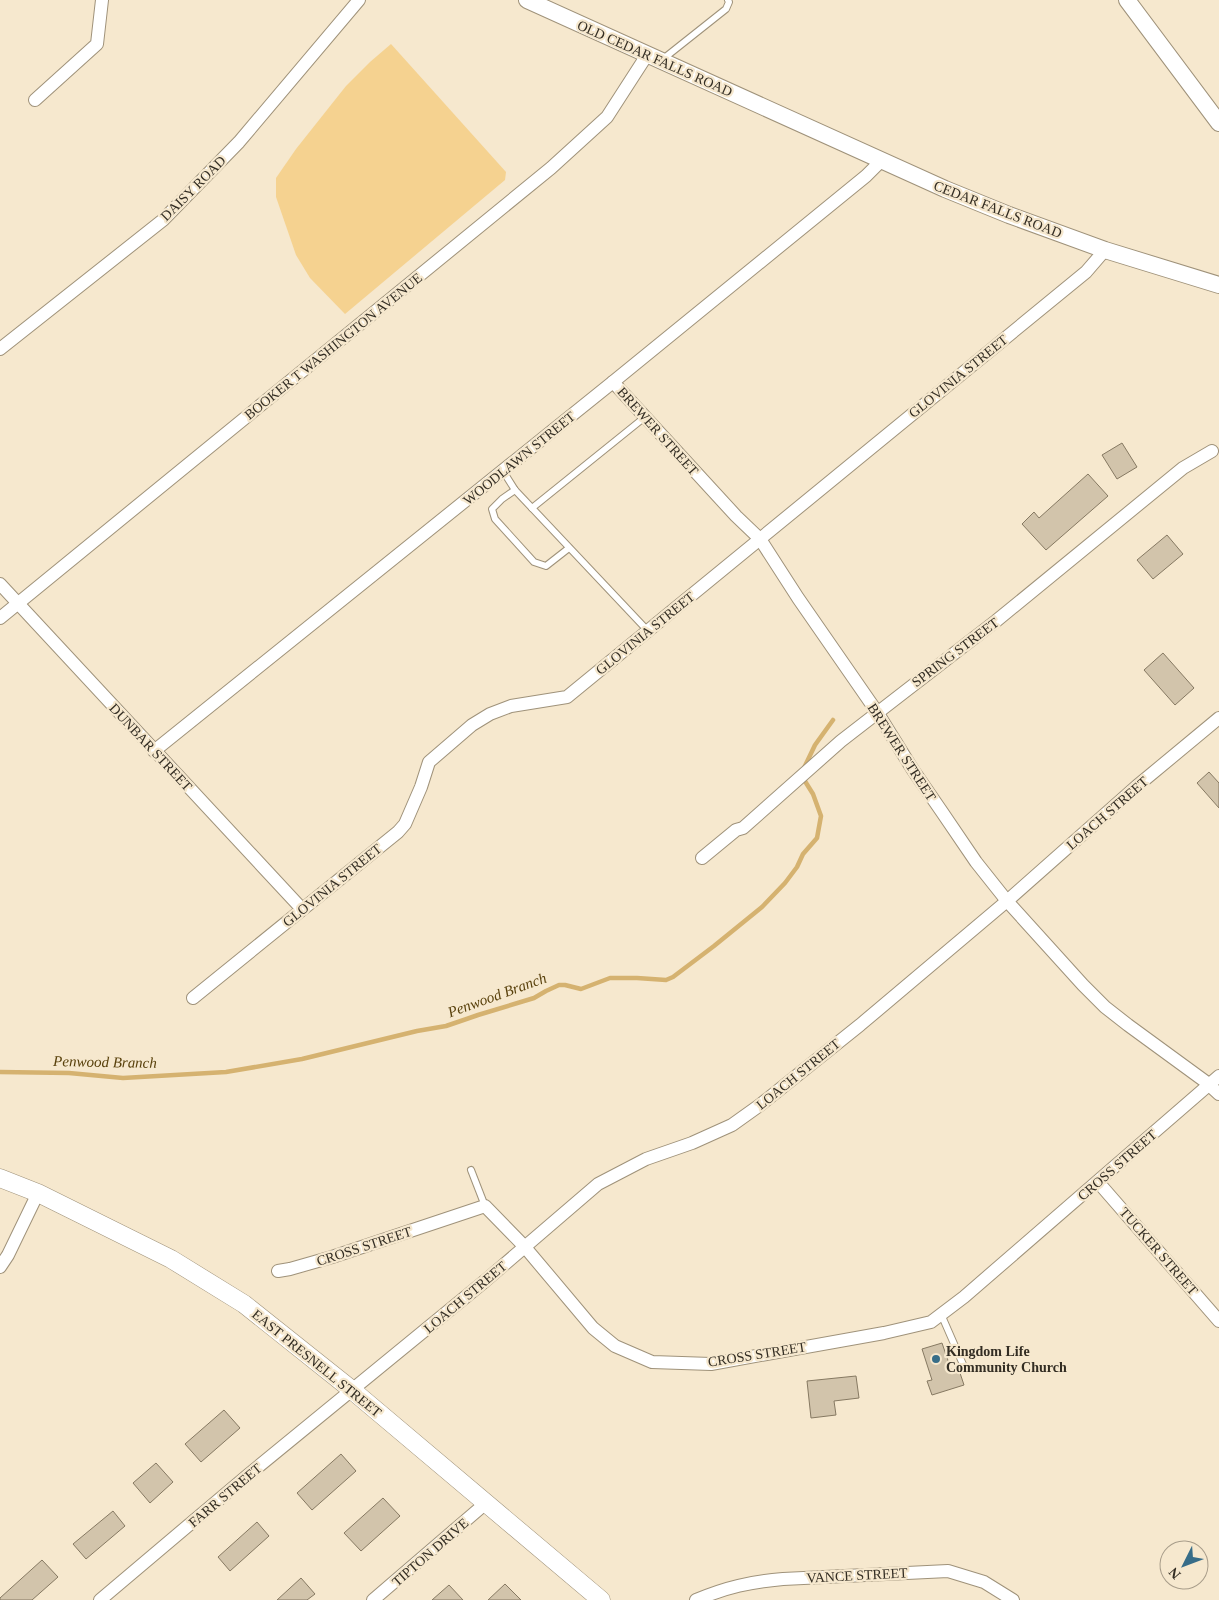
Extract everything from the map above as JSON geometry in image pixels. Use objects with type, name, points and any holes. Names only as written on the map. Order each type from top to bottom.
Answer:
[{"type":"main road","name":"EAST PRESNELL STREET","points":[[0,1178],[38,1193],[171,1259],[244,1304],[352,1390],[600,1600]]},
{"type":"street","points":[[35,100],[97,44],[102,0]]},
{"type":"street","name":"DAISY ROAD","points":[[0,349],[163,220],[239,142],[360,0]]},
{"type":"street","name":"OLD CEDAR FALLS ROAD","points":[[527,0],[783,116]]},
{"type":"street","points":[[1136,4],[1219,123]]},
{"type":"street","name":"BOOKER T WASHINGTON AVENUE","points":[[0,618],[551,168],[607,117],[654,58]]},
{"type":"street","name":"CEDAR FALLS ROAD","points":[[783,116],[881,161],[1009,215],[1105,250],[1219,285]]},
{"type":"street","name":"WOODLAWN STREET","points":[[154,751],[613,382],[866,176],[881,161]]},
{"type":"street","name":"GLOVINIA STREET","points":[[193,998],[398,832],[406,824],[429,762],[472,725],[490,714],[511,706],[568,697],[1086,272],[1105,250]]},
{"type":"street","name":"BREWER STREET","points":[[613,382],[736,516],[760,539],[798,598],[877,712],[913,770],[976,862],[1007,901],[1083,985],[1106,1007],[1219,1094]]},
{"type":"street","name":"SPRING STREET","points":[[702,858],[736,830],[742,828],[877,712],[996,621],[1183,468],[1212,451]]},
{"type":"street","name":"DUNBAR STREET","points":[[0,584],[302,909]]},
{"type":"street","name":"LOACH STREET","points":[[352,1390],[471,1293],[598,1184],[629,1166],[692,1143],[732,1125],[747,1115],[860,1025],[1007,901],[1137,786],[1219,718]]},
{"type":"street","name":"CROSS STREET","points":[[278,1271],[332,1257],[485,1206],[524,1246],[593,1328],[615,1346],[652,1362],[711,1364],[884,1333],[931,1322],[964,1297],[1219,1076]]},
{"type":"street","name":"TUCKER STREET","points":[[1098,1182],[1219,1321]]},
{"type":"street","points":[[0,1267],[8,1255],[38,1193]]},
{"type":"street","name":"FARR STREET","points":[[100,1600],[352,1390]]},
{"type":"street","name":"TIPTON DRIVE","points":[[373,1600],[486,1503]]},
{"type":"street","name":"VANCE STREET","points":[[696,1600],[724,1589],[757,1581],[948,1571],[984,1582],[1014,1600]]},
{"type":"lane","points":[[654,58],[726,9],[728,0]]},
{"type":"lane","points":[[532,508],[645,417]]},
{"type":"lane","points":[[503,471],[515,490],[648,631]]},
{"type":"lane","points":[[515,490],[492,509],[494,518],[534,562],[546,566],[569,548]]},
{"type":"lane","points":[[471,1170],[485,1206]]},
{"type":"lane","points":[[941,1314],[964,1369]]},
{"type":"shaded area","points":[[391,44],[506,172],[505,180],[345,314],[310,278],[296,255],[276,197],[276,178],[296,149],[346,86]]},
{"type":"building","points":[[1122,443],[1137,467],[1117,479],[1102,455]]},
{"type":"building","points":[[1088,474],[1108,496],[1046,550],[1022,524],[1034,512],[1039,518]]},
{"type":"building","points":[[1167,535],[1183,554],[1153,579],[1137,560]]},
{"type":"building","points":[[1163,653],[1194,688],[1175,705],[1144,670]]},
{"type":"building","points":[[1209,772],[1219,783],[1219,808],[1197,783]]},
{"type":"building","name":"Kingdom Life Community Church","points":[[942,1343],[952,1372],[959,1370],[964,1385],[932,1395],[927,1381],[932,1380],[922,1349]]},
{"type":"building","points":[[856,1376],[859,1398],[834,1401],[836,1415],[811,1418],[807,1381]]},
{"type":"building","points":[[224,1410],[240,1428],[201,1462],[185,1444]]},
{"type":"building","points":[[341,1454],[356,1471],[312,1510],[297,1493]]},
{"type":"building","points":[[156,1463],[173,1482],[150,1503],[133,1483]]},
{"type":"building","points":[[383,1498],[400,1516],[361,1551],[344,1533]]},
{"type":"building","points":[[113,1511],[125,1526],[86,1559],[73,1544]]},
{"type":"building","points":[[257,1522],[269,1536],[230,1571],[218,1557]]},
{"type":"building","points":[[42,1560],[58,1577],[32,1600],[0,1600],[0,1598]]},
{"type":"building","points":[[301,1578],[315,1594],[307,1600],[277,1600]]},
{"type":"building","points":[[505,1584],[521,1600],[488,1600]]},
{"type":"building","points":[[449,1585],[463,1600],[432,1600]]},
{"type":"waterway","name":"Penwood Branch","points":[[804,768],[815,745],[833,720]]},
{"type":"waterway","name":"Penwood Branch","points":[[0,1072],[69,1073],[123,1078],[226,1072],[302,1059],[417,1031],[446,1026],[534,998],[559,985],[581,989],[610,978],[666,980],[673,977],[714,946],[762,907],[785,883],[797,867],[803,854],[817,838],[821,816],[813,794],[803,778]]},
{"type":"place","name":"Kingdom Life Community Church","points":[[936,1359]]}]
